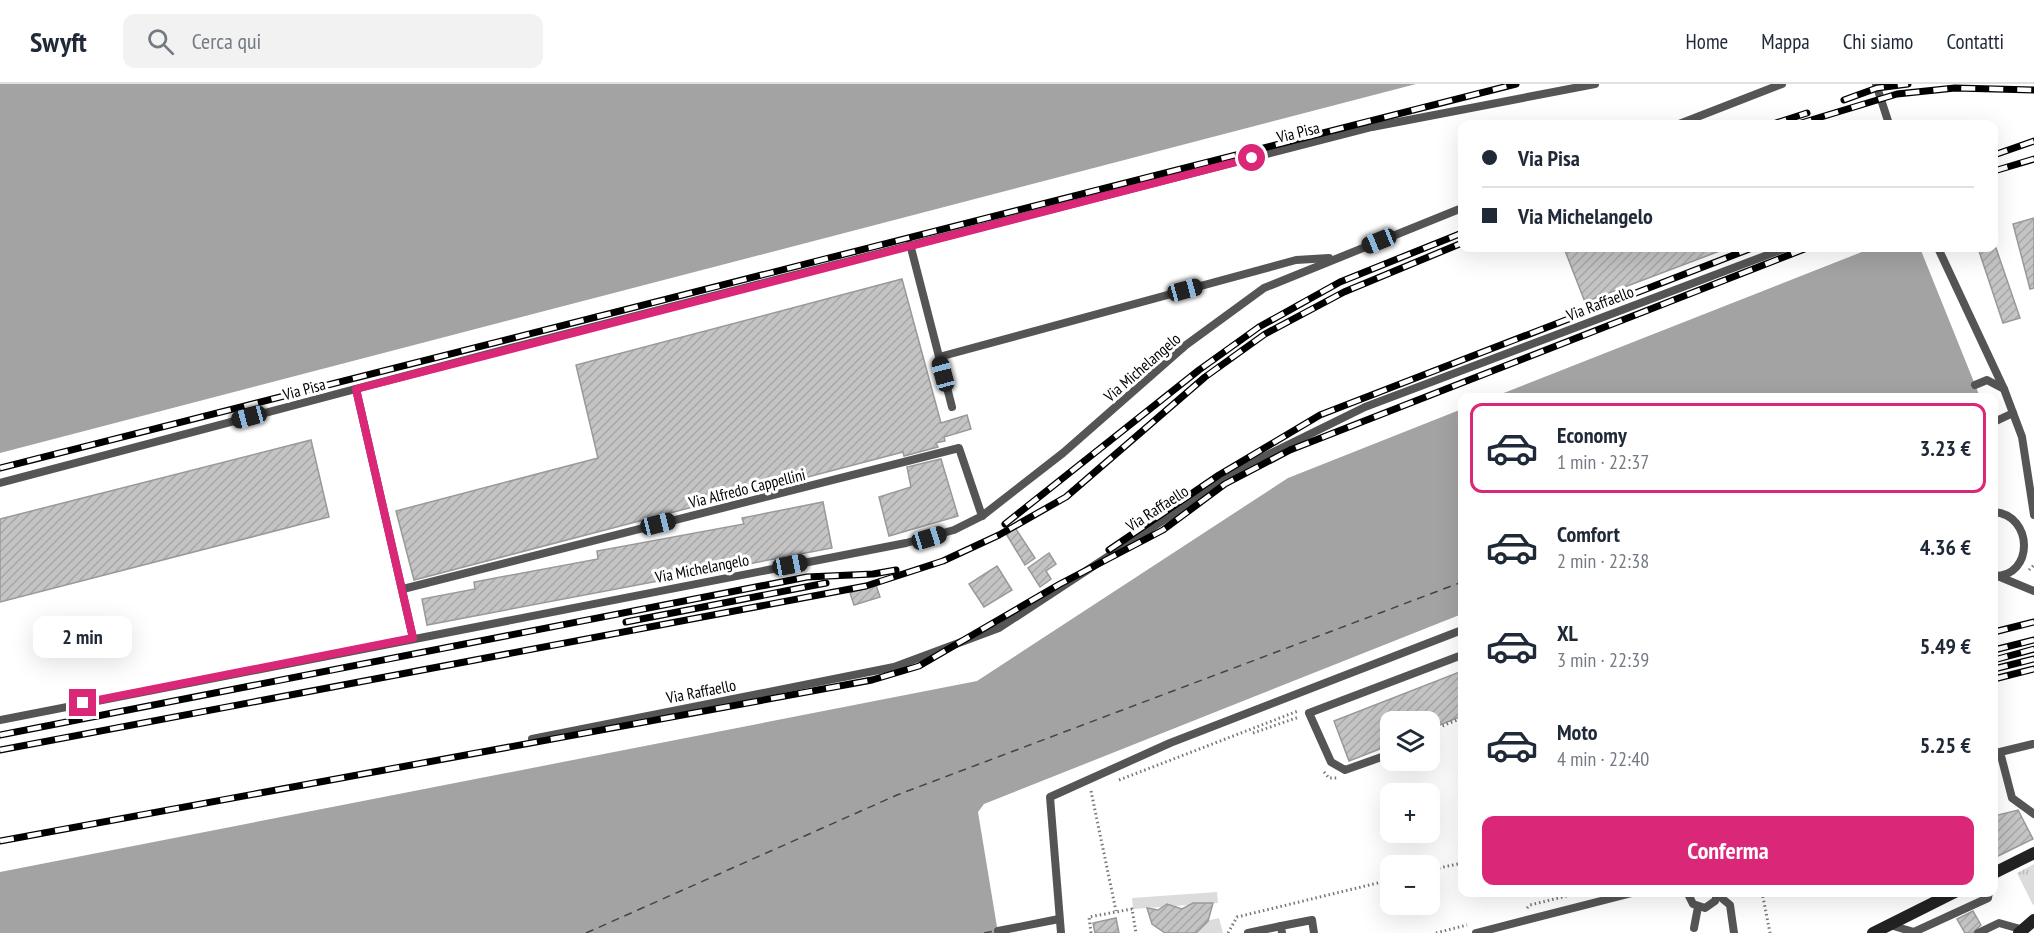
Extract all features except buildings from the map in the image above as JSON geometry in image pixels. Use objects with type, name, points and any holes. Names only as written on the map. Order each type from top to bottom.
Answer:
[{"type":"main road","points":[[1998,871],[2034,854]]},
{"type":"main road","points":[[1874,933],[1945,897]]},
{"type":"main road","points":[[2021,931],[2034,920]]},
{"type":"lane","name":"Via Pisa","points":[[0,483],[910,244],[1372,127],[1595,84]]},
{"type":"lane","points":[[1689,120],[1782,84]]},
{"type":"lane","points":[[1876,84],[1888,120]]},
{"type":"lane","name":"Via Michelangelo","points":[[0,720],[929,538],[954,530],[982,516],[1063,453],[1186,345],[1264,288],[1458,210]]},
{"type":"lane","points":[[910,244],[952,407]]},
{"type":"lane","name":"Via Raffaello","points":[[532,739],[894,667],[999,628],[1249,464],[1365,406],[1775,252]]},
{"type":"lane","points":[[1940,252],[2004,388],[2022,437],[2034,515]]},
{"type":"lane","points":[[939,357],[1296,260],[1337,258]]},
{"type":"lane","points":[[1975,385],[1987,380],[2004,388]]},
{"type":"lane","points":[[356,389],[413,638]]},
{"type":"lane","points":[[1998,420],[2013,413]]},
{"type":"lane","name":"Via Alfredo Cappellini","points":[[402,589],[959,448],[982,516]]},
{"type":"lane","points":[[1998,513],[2006,514],[2018,521],[2025,532],[2027,546],[2019,566],[1998,575]]},
{"type":"lane","points":[[2027,546],[2034,554]]},
{"type":"lane","points":[[1998,577],[2034,591]]},
{"type":"lane","points":[[1062,933],[1050,797],[1170,743],[1458,632]]},
{"type":"lane","points":[[1380,758],[1345,770],[1338,768],[1331,762],[1309,713],[1458,657]]},
{"type":"lane","points":[[2034,746],[2000,752],[2012,798],[2034,814]]},
{"type":"lane","points":[[1476,933],[1616,897]]},
{"type":"lane","points":[[1688,897],[1698,907],[1711,906],[1716,897]]},
{"type":"lane","points":[[1721,897],[1730,905],[1734,933]]},
{"type":"lane","points":[[1890,925],[1914,932],[1988,897]]},
{"type":"lane","points":[[1694,928],[1698,907]]},
{"type":"lane","points":[[998,930],[1059,919]]},
{"type":"lane","points":[[1248,933],[1281,929],[1312,920],[1314,933]]},
{"type":"lane","points":[[1978,933],[2000,923],[2021,931]]},
{"type":"path","points":[[1111,783],[1302,710]]},
{"type":"path","points":[[1440,727],[1458,720]]},
{"type":"path","points":[[1100,787],[1089,791],[1116,911]]},
{"type":"path","points":[[1440,868],[1458,863]]},
{"type":"path","points":[[1228,933],[1237,917],[1380,882]]},
{"type":"path","points":[[1763,897],[1770,933]]},
{"type":"path","points":[[1091,933],[1089,917],[1132,909],[1136,933]]},
{"type":"green space","points":[[2034,864],[2034,904],[2033,905],[2017,873]]},
{"type":"green space","points":[[1217,892],[1218,903],[1133,909],[1132,898]]},
{"type":"green space","points":[[1219,918],[1223,933],[1186,933],[1184,926]]},
{"type":"shaded area","points":[[0,84],[1416,84],[0,453]]},
{"type":"shaded area","points":[[1862,252],[1922,252],[1978,393],[1504,393]]},
{"type":"shaded area","points":[[1458,411],[1458,616],[984,804],[978,812],[998,933],[0,933],[0,872],[977,681],[1288,478]]},
{"type":"ferry route","points":[[586,933],[897,795],[1458,584]]},
{"type":"ferry route","points":[[984,933],[994,931]]},
{"type":"railway","points":[[0,468],[1516,84]]},
{"type":"railway","points":[[1844,100],[1877,88],[1908,84]]},
{"type":"railway","points":[[1811,120],[1897,94],[1955,88],[2034,90]]},
{"type":"railway","points":[[1785,120],[1807,113]]},
{"type":"railway","points":[[1998,154],[2034,141]]},
{"type":"railway","points":[[1998,170],[2034,159]]},
{"type":"railway","points":[[1005,524],[1199,370],[1259,327],[1340,282],[1458,235]]},
{"type":"railway","points":[[0,750],[866,586],[943,561],[999,535],[1066,497],[1205,377],[1265,334],[1344,292],[1458,245]]},
{"type":"railway","points":[[1109,550],[1219,475],[1320,415],[1742,252]]},
{"type":"railway","points":[[0,841],[872,680],[919,666],[1060,584],[1163,530],[1225,484],[1290,450],[1797,252]]},
{"type":"railway","points":[[0,735],[807,577],[873,574],[896,570]]},
{"type":"railway","points":[[626,622],[826,583]]},
{"type":"railway","points":[[1998,631],[2034,622]]},
{"type":"railway","points":[[1998,649],[2034,640]]},
{"type":"railway","points":[[1998,659],[2034,649]]},
{"type":"railway","points":[[1998,668],[2034,659]]},
{"type":"railway","points":[[1998,678],[2034,669]]},
{"type":"route","points":[[83,703],[413,638],[356,389],[1252,158]]}]
